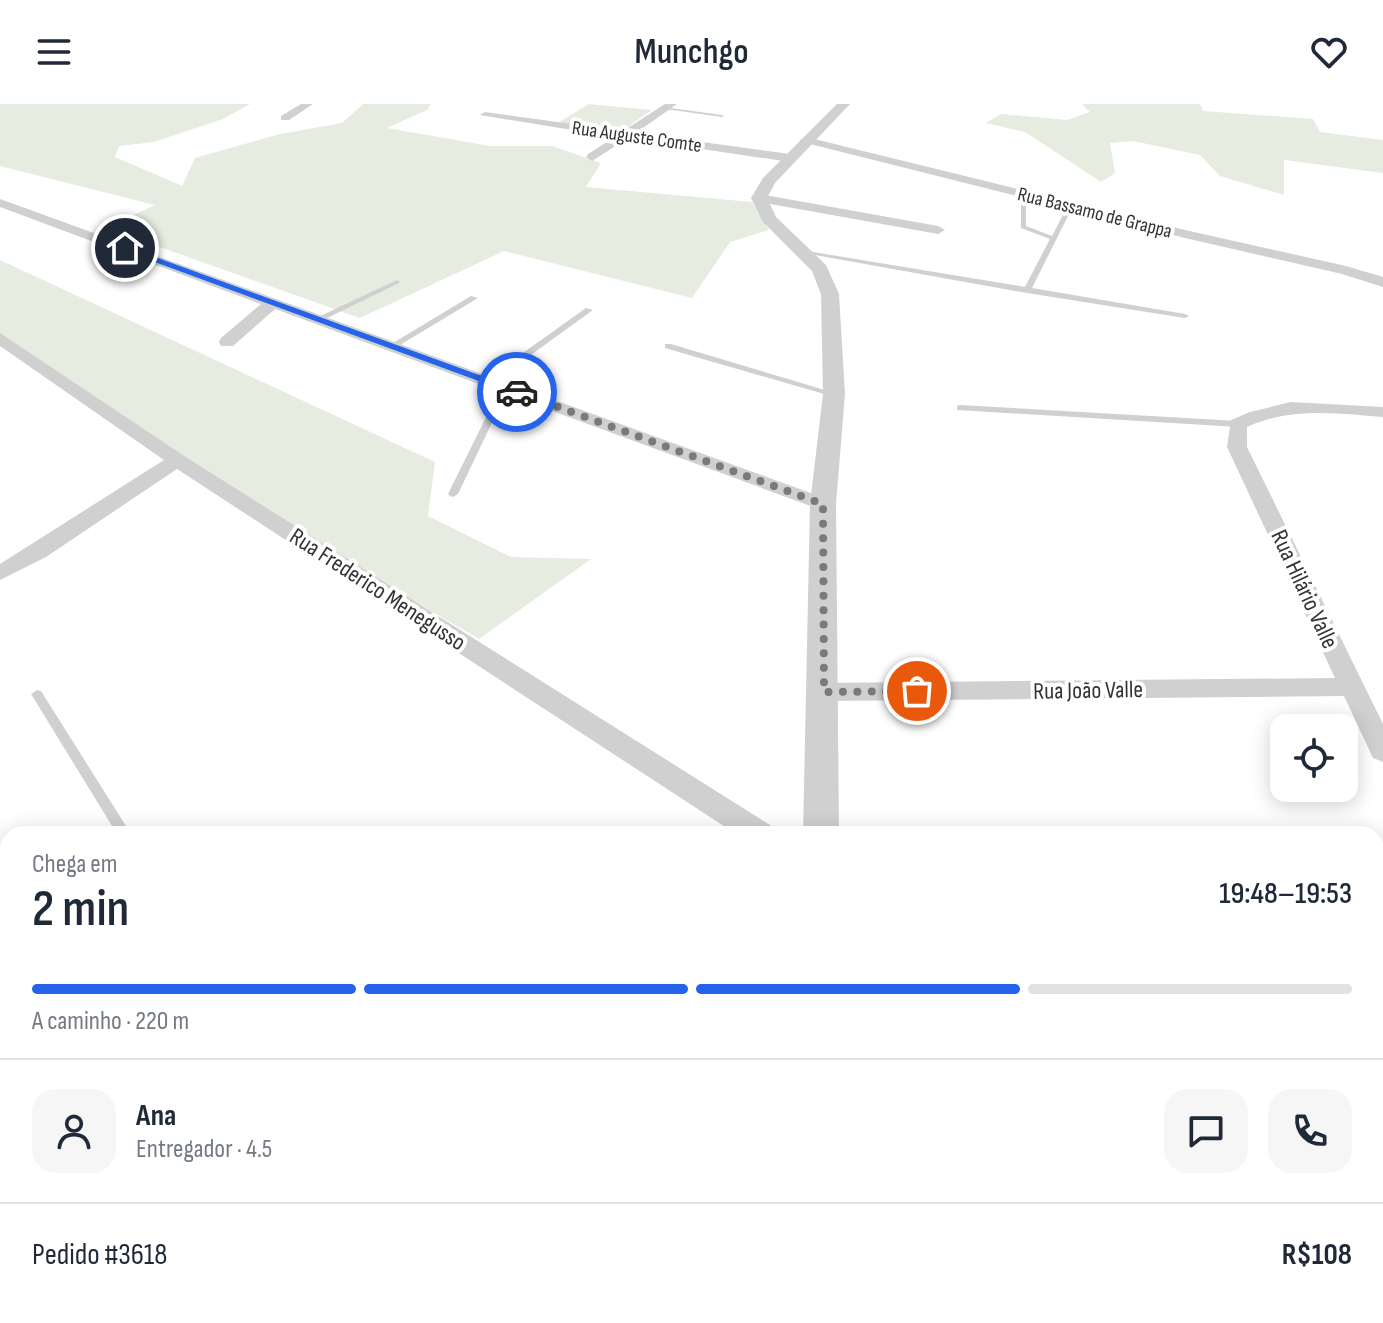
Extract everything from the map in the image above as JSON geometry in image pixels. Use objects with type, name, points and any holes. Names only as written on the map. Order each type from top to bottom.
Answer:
[{"type":"street","points":[[285,118],[308,104]]},
{"type":"street","name":"Rua Auguste Comte","points":[[499,104],[485,115],[625,134],[798,149]]},
{"type":"street","points":[[759,198],[768,181],[844,104]]},
{"type":"street","points":[[592,157],[668,106]]},
{"type":"street","name":"Rua Bassamo de Grappa","points":[[798,149],[1070,206],[1346,270],[1383,282]]},
{"type":"street","points":[[759,198],[938,230]]},
{"type":"street","points":[[759,198],[769,219],[820,269],[830,294],[834,394],[823,504],[821,826]]},
{"type":"street","points":[[0,203],[823,504]]},
{"type":"street","points":[[227,342],[273,302]]},
{"type":"street","name":"Rua Frederico Menegusso","points":[[0,338],[177,460],[748,826]]},
{"type":"street","points":[[1238,424],[1262,411],[1290,405],[1383,412]]},
{"type":"street","name":"Rua Hilário Valle","points":[[1238,424],[1237,447],[1383,751]]},
{"type":"street","points":[[0,573],[38,552],[177,460]]},
{"type":"street","name":"Rua João Valle","points":[[824,692],[1352,687]]},
{"type":"lane","points":[[668,106],[722,116]]},
{"type":"lane","points":[[1023,206],[1023,227],[1052,238]]},
{"type":"lane","points":[[1027,291],[1070,206]]},
{"type":"lane","points":[[807,253],[1185,316]]},
{"type":"lane","points":[[318,319],[397,282]]},
{"type":"lane","points":[[392,346],[474,298]]},
{"type":"lane","points":[[453,494],[497,384],[589,310]]},
{"type":"lane","points":[[668,346],[834,394]]},
{"type":"lane","points":[[960,408],[1238,424]]},
{"type":"lane","points":[[37,694],[119,826]]},
{"type":"shaded area","points":[[0,104],[250,104],[223,119],[154,142],[119,146],[115,157],[182,186],[195,158],[280,134],[342,123],[363,104],[431,104],[427,110],[387,128],[490,146],[552,146],[601,163],[586,187],[752,202],[769,230],[730,242],[692,298],[504,251],[360,318],[106,228],[155,205],[0,166]]},
{"type":"shaded area","points":[[589,104],[652,110],[620,132],[558,123]]},
{"type":"shaded area","points":[[1082,104],[1200,104],[1203,111],[1313,119],[1320,132],[1383,140],[1383,173],[1284,160],[1284,195],[1220,176],[1200,155],[1133,141],[1110,143],[1115,173],[1101,182],[1025,132],[986,123],[1001,114],[1067,120],[1090,112]]},
{"type":"shaded area","points":[[0,260],[435,462],[428,516],[511,557],[591,559],[479,639],[320,546],[0,336]]},
{"type":"way so far","points":[[517,392],[823,504],[824,692],[917,691]]},
{"type":"route","points":[[125,248],[517,392]]}]
